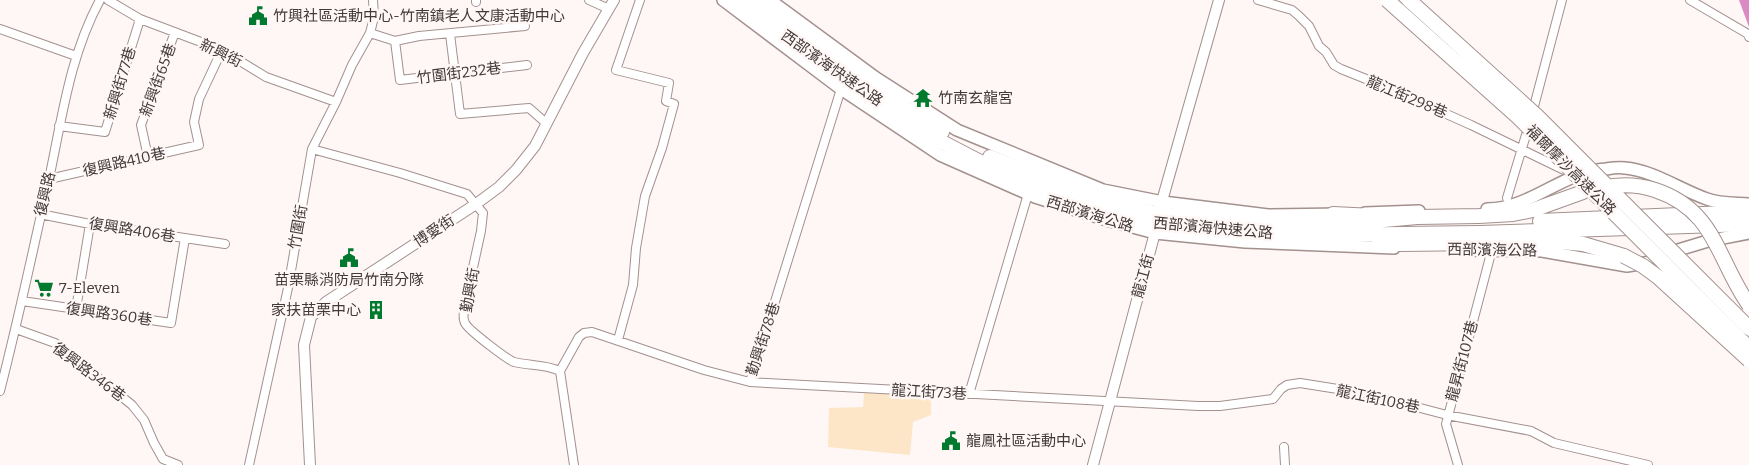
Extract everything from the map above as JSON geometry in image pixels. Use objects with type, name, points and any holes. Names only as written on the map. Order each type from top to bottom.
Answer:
[{"type":"highway","name":"西部濱海快速公路","points":[[738,0],[863,92],[938,140],[988,166],[1070,200],[1219,231],[1329,225],[1477,224],[1749,212]]},
{"type":"highway","name":"西部濱海快速公路","points":[[755,0],[868,84],[946,134],[991,157],[1076,191],[1158,218]]},
{"type":"highway","name":"福爾摩沙高速公路","points":[[1386,0],[1518,117],[1749,348]]},
{"type":"highway","name":"福爾摩沙高速公路","points":[[1409,0],[1537,116],[1749,328]]},
{"type":"highway","points":[[793,16],[868,84]]},
{"type":"highway","points":[[882,116],[938,140]]},
{"type":"highway","points":[[1329,225],[1418,217],[1513,214],[1533,210],[1583,192],[1606,187],[1625,186],[1652,189],[1676,198],[1700,218],[1711,233],[1749,305]]},
{"type":"highway","name":"西部濱海快速公路","points":[[1329,225],[1498,232],[1749,224]]},
{"type":"highway","points":[[1329,225],[1400,244],[1561,242],[1583,244],[1624,256],[1658,277],[1749,360]]},
{"type":"main road","name":"西部濱海公路","points":[[723,0],[841,89],[940,155],[1028,194],[1110,221],[1268,215],[1329,225],[1492,209],[1510,206],[1530,199],[1573,177],[1603,169],[1626,168],[1652,175],[1709,200],[1749,204]]},
{"type":"main road","name":"西部濱海公路","points":[[770,0],[876,78],[957,130],[1103,190],[1158,218],[1244,242],[1337,247],[1542,251],[1627,266],[1651,262],[1678,250],[1708,241],[1749,233]]},
{"type":"street","name":"復興路","points":[[0,391],[16,329],[59,126],[76,56],[88,21],[100,0]]},
{"type":"street","name":"新興街","points":[[108,0],[140,19],[222,50],[266,77],[336,102]]},
{"type":"street","name":"竹圍街","points":[[250,465],[288,288],[312,149],[370,33],[374,17],[373,0]]},
{"type":"street","points":[[589,0],[611,4]]},
{"type":"street","points":[[618,340],[633,285],[636,248],[646,196],[674,104],[666,101],[669,83],[616,70],[640,0]]},
{"type":"street","name":"龍江街298巷","points":[[1258,0],[1292,10],[1309,26],[1319,46],[1326,52],[1334,64],[1341,69],[1471,125],[1565,170],[1573,177]]},
{"type":"street","points":[[1507,198],[1522,150],[1562,0]]},
{"type":"street","points":[[1690,0],[1749,36]]},
{"type":"street","name":"龍江街","points":[[1093,465],[1217,1]]},
{"type":"street","name":"博愛街","points":[[310,465],[304,345],[311,317],[326,302],[476,204],[499,187],[516,170],[534,146],[611,4]]},
{"type":"street","name":"新興街77巷","points":[[59,126],[105,132],[140,19]]},
{"type":"street","points":[[370,33],[395,41],[419,36],[525,26]]},
{"type":"street","points":[[0,30],[76,56]]},
{"type":"street","name":"新興街65巷","points":[[148,157],[141,126],[176,32]]},
{"type":"street","points":[[450,34],[460,114],[529,108],[546,123]]},
{"type":"street","name":"竹圍街232巷","points":[[395,41],[400,80],[527,65]]},
{"type":"street","name":"復興路410巷","points":[[49,179],[198,145],[194,122],[199,100],[222,50]]},
{"type":"street","name":"勤興街78巷","points":[[560,371],[579,337],[584,333],[592,332],[704,370],[750,382],[841,89]]},
{"type":"street","points":[[312,149],[400,172],[467,194],[476,204]]},
{"type":"street","points":[[969,394],[1028,194]]},
{"type":"street","name":"勤興街","points":[[476,204],[483,213],[481,231],[465,304],[465,323],[472,331],[512,362],[550,366],[560,371]]},
{"type":"street","name":"復興路406巷","points":[[40,214],[90,224],[225,244]]},
{"type":"street","points":[[76,309],[90,224]]},
{"type":"street","name":"復興路360巷","points":[[22,301],[171,323],[185,238]]},
{"type":"street","name":"龍昇街107巷","points":[[1458,465],[1447,432],[1447,415],[1490,257]]},
{"type":"street","name":"復興路346巷","points":[[16,329],[55,344],[132,405],[144,420],[163,459],[178,465]]},
{"type":"street","points":[[560,371],[574,465]]},
{"type":"street","name":"龍江街73巷","points":[[750,382],[1109,400]]},
{"type":"street","name":"龍江街108巷","points":[[1109,400],[1220,406],[1273,399],[1287,385],[1300,383],[1363,393],[1447,415],[1531,431],[1554,443],[1648,465]]},
{"type":"street","points":[[1284,447],[1285,465]]},
{"type":"shaded area","points":[[1739,0],[1749,0],[1749,27]]},
{"type":"shaded area","points":[[864,393],[931,396],[931,415],[913,422],[910,455],[828,447],[829,408],[863,407]]},
{"type":"place","name":"竹興社區活動中心-竹南鎮老人文康活動中心","points":[[258,16]]},
{"type":"place","name":"竹南玄龍宮","points":[[923,98]]},
{"type":"place","name":"苗栗縣消防局竹南分隊","points":[[349,258]]},
{"type":"place","name":"7-Eleven","points":[[44,288]]},
{"type":"place","name":"家扶苗栗中心","points":[[376,310]]},
{"type":"place","name":"龍鳳社區活動中心","points":[[951,441]]}]
